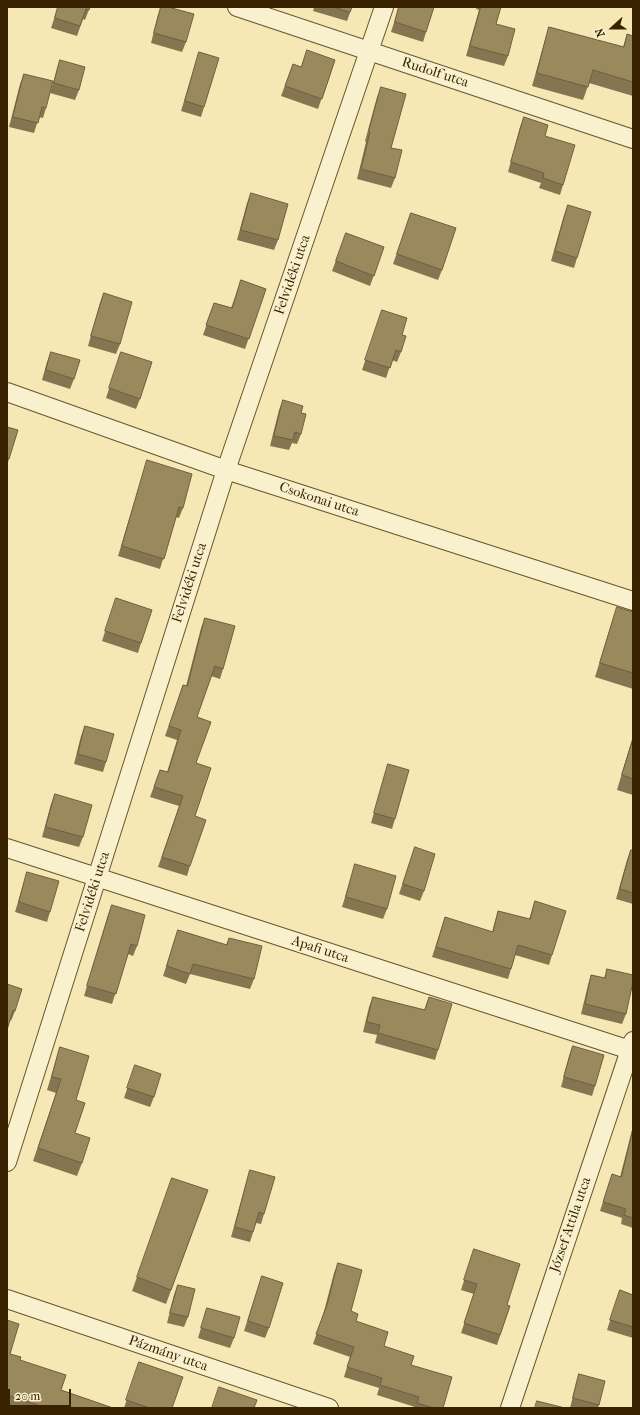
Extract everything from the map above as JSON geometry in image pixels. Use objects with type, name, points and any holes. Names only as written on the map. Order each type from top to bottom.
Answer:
[{"type":"street","name":"Rudolf utca","points":[[236,7],[633,139]]},
{"type":"street","name":"Felvidéki utca","points":[[7,1162],[226,470],[370,52],[384,7]]},
{"type":"street","name":"Csokonai utca","points":[[7,392],[226,470],[633,601]]},
{"type":"street","name":"Apafi utca","points":[[7,848],[97,878],[632,1047]]},
{"type":"street","name":"József Attila utca","points":[[510,1408],[632,1047]]},
{"type":"street","name":"Pázmány utca","points":[[7,1299],[329,1408]]},
{"type":"building","points":[[58,7],[90,7],[89,10],[86,9],[80,26],[55,18]]},
{"type":"building","points":[[161,7],[168,7],[194,14],[186,42],[154,33]]},
{"type":"building","points":[[334,7],[352,7],[350,12]]},
{"type":"building","points":[[399,7],[434,7],[426,32],[395,22]]},
{"type":"building","points":[[481,7],[501,7],[496,24],[515,29],[508,56],[470,46]]},
{"type":"building","points":[[549,27],[624,47],[627,34],[633,36],[633,82],[593,70],[588,87],[537,73]]},
{"type":"building","points":[[307,50],[335,60],[322,99],[285,86],[293,64],[301,67]]},
{"type":"building","points":[[199,52],[219,58],[204,107],[185,101]]},
{"type":"building","points":[[60,60],[85,67],[79,90],[54,83]]},
{"type":"building","points":[[24,74],[53,81],[46,108],[42,107],[38,123],[13,117]]},
{"type":"building","points":[[381,87],[406,94],[391,148],[402,150],[395,178],[361,169],[369,131]]},
{"type":"building","points":[[524,117],[548,125],[545,136],[575,145],[563,185],[543,178],[544,173],[511,162]]},
{"type":"building","points":[[251,193],[288,204],[278,240],[241,230]]},
{"type":"building","points":[[568,205],[591,212],[577,258],[555,251]]},
{"type":"building","points":[[411,213],[456,228],[442,270],[397,254]]},
{"type":"building","points":[[346,233],[384,247],[374,276],[336,261]]},
{"type":"building","points":[[241,280],[266,289],[249,339],[206,325],[214,303],[232,308]]},
{"type":"building","points":[[104,293],[132,302],[120,344],[91,336]]},
{"type":"building","points":[[382,310],[407,318],[402,335],[406,336],[401,352],[396,350],[390,368],[365,360]]},
{"type":"building","points":[[51,352],[80,360],[74,379],[46,370]]},
{"type":"building","points":[[121,352],[152,362],[140,399],[109,388]]},
{"type":"building","points":[[283,400],[303,406],[301,413],[306,414],[301,434],[295,432],[293,440],[274,436]]},
{"type":"building","points":[[7,427],[18,430],[9,459],[7,458]]},
{"type":"building","points":[[147,460],[192,474],[183,508],[179,507],[164,559],[122,546]]},
{"type":"building","points":[[116,598],[152,610],[141,643],[105,631]]},
{"type":"building","points":[[617,607],[633,612],[633,673],[600,663]]},
{"type":"building","points":[[205,618],[235,626],[223,669],[215,666],[197,717],[211,722],[196,763],[211,768],[195,816],[206,820],[190,866],[162,857],[183,796],[154,787],[160,770],[168,772],[181,730],[169,726],[183,685],[187,686]]},
{"type":"building","points":[[85,726],[114,734],[106,762],[78,754]]},
{"type":"building","points":[[633,739],[633,779],[622,775]]},
{"type":"building","points":[[388,764],[409,770],[395,819],[374,813]]},
{"type":"building","points":[[55,794],[92,805],[83,837],[46,827]]},
{"type":"building","points":[[415,847],[435,854],[424,891],[403,884]]},
{"type":"building","points":[[631,850],[633,850],[633,893],[620,889]]},
{"type":"building","points":[[355,864],[396,876],[387,909],[346,897]]},
{"type":"building","points":[[27,872],[59,881],[50,912],[19,902]]},
{"type":"building","points":[[535,901],[566,911],[552,955],[518,945],[511,969],[436,947],[445,917],[493,932],[498,911],[530,919]]},
{"type":"building","points":[[112,905],[145,915],[137,946],[131,944],[116,994],[87,986]]},
{"type":"building","points":[[178,930],[227,945],[229,938],[262,946],[254,979],[193,964],[190,974],[167,966]]},
{"type":"building","points":[[607,969],[633,975],[633,982],[626,1014],[585,1004],[591,975],[605,978]]},
{"type":"building","points":[[7,984],[22,989],[15,1011],[13,1010],[7,1030]]},
{"type":"building","points":[[373,997],[425,1010],[429,997],[452,1004],[438,1050],[378,1033],[380,1025],[367,1022]]},
{"type":"building","points":[[573,1046],[604,1055],[595,1086],[564,1077]]},
{"type":"building","points":[[60,1047],[89,1056],[76,1100],[85,1103],[75,1133],[90,1138],[82,1163],[38,1148],[61,1079],[52,1077]]},
{"type":"building","points":[[135,1065],[161,1074],[154,1097],[127,1088]]},
{"type":"building","points":[[633,1129],[633,1218],[624,1215],[626,1209],[603,1202],[612,1174],[621,1177]]},
{"type":"building","points":[[250,1170],[275,1177],[264,1214],[259,1212],[253,1232],[235,1227]]},
{"type":"building","points":[[172,1178],[208,1190],[171,1290],[137,1277]]},
{"type":"building","points":[[474,1249],[520,1264],[507,1305],[510,1306],[500,1335],[464,1323],[477,1284],[464,1280]]},
{"type":"building","points":[[338,1263],[362,1270],[351,1311],[358,1314],[356,1321],[388,1332],[384,1346],[414,1356],[411,1365],[452,1377],[443,1408],[434,1408],[417,1403],[419,1397],[380,1385],[382,1378],[347,1367],[354,1347],[316,1334],[327,1305]]},
{"type":"building","points":[[262,1276],[283,1283],[269,1328],[248,1321]]},
{"type":"building","points":[[178,1285],[195,1289],[188,1317],[170,1313]]},
{"type":"building","points":[[620,1290],[633,1295],[633,1327],[610,1320]]},
{"type":"building","points":[[207,1308],[240,1317],[234,1338],[201,1328]]},
{"type":"building","points":[[7,1320],[19,1324],[10,1354],[21,1357],[20,1360],[66,1375],[61,1390],[113,1408],[47,1408],[7,1395]]},
{"type":"building","points":[[139,1362],[183,1377],[172,1408],[150,1408],[126,1400]]},
{"type":"building","points":[[579,1374],[605,1381],[599,1405],[573,1398]]},
{"type":"building","points":[[219,1387],[257,1400],[254,1408],[212,1408]]},
{"type":"building","points":[[537,1401],[565,1408],[535,1408]]}]
